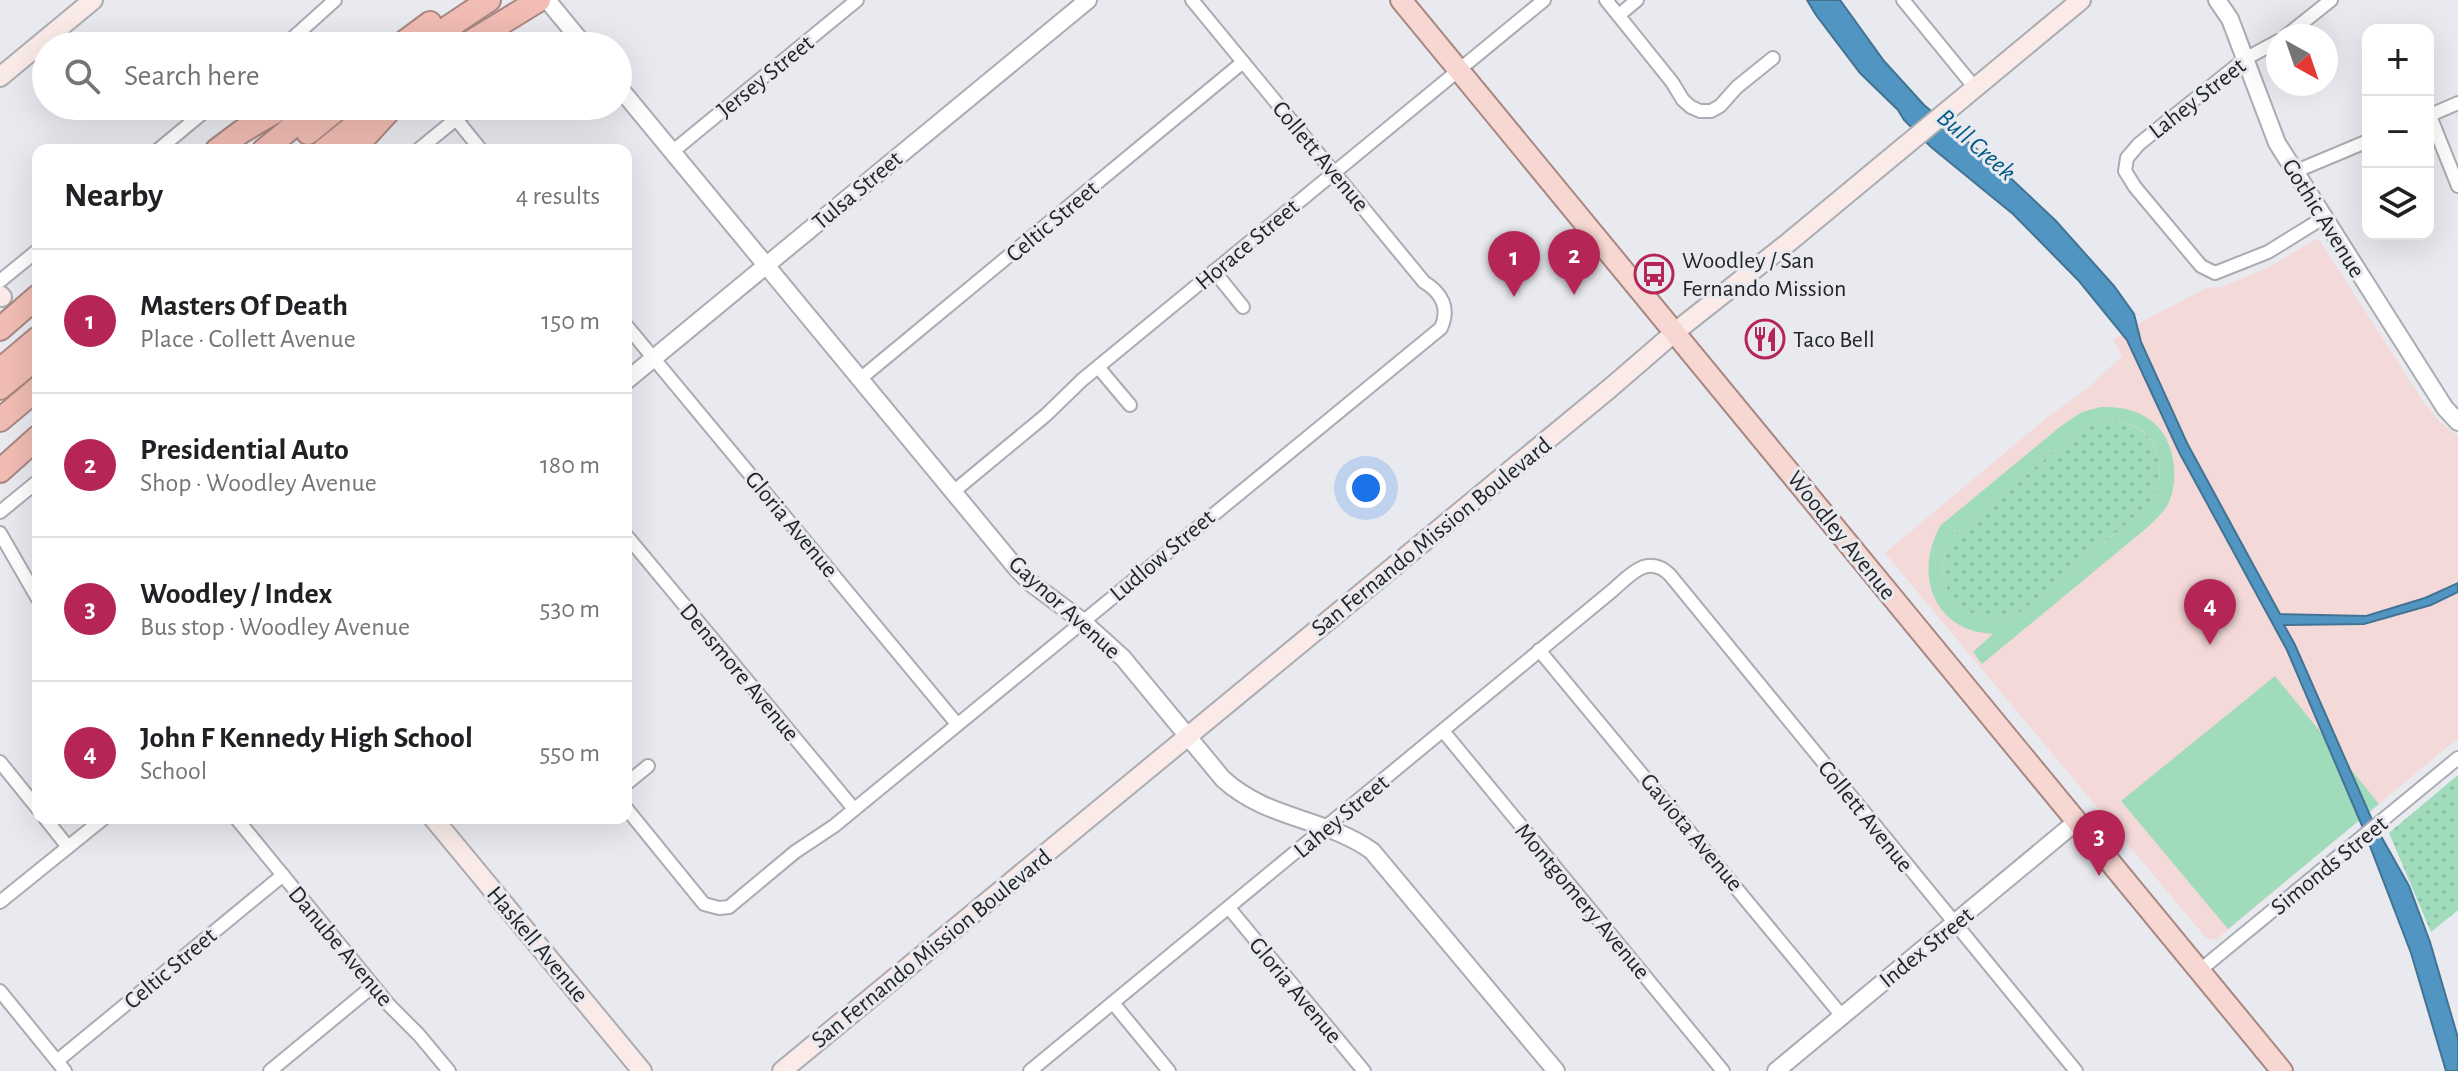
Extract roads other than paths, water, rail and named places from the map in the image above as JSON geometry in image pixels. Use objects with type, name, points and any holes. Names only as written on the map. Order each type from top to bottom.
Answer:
[{"type":"highway","points":[[441,32],[489,0]]},
{"type":"highway","points":[[409,32],[454,5]]},
{"type":"highway","points":[[418,32],[454,5]]},
{"type":"highway","points":[[487,32],[530,5]]},
{"type":"highway","points":[[225,144],[261,120]]},
{"type":"highway","points":[[271,144],[301,120]]},
{"type":"highway","points":[[295,144],[324,120]]},
{"type":"highway","points":[[332,144],[362,120]]},
{"type":"highway","points":[[359,144],[381,120]]},
{"type":"highway","points":[[0,296],[32,287]]},
{"type":"highway","points":[[0,329],[32,301]]},
{"type":"highway","points":[[0,370],[32,343]]},
{"type":"highway","points":[[0,388],[32,362]]},
{"type":"highway","points":[[0,420],[32,393]]},
{"type":"highway","points":[[0,471],[32,442]]},
{"type":"main road","points":[[54,32],[93,0]]},
{"type":"main road","name":"Woodley Avenue","points":[[1401,0],[2282,1071]]},
{"type":"main road","name":"San Fernando Mission Boulevard","points":[[782,1071],[2081,0]]},
{"type":"main road","points":[[0,77],[32,51]]},
{"type":"main road","name":"Haskell Avenue","points":[[438,824],[642,1071]]},
{"type":"street","points":[[300,32],[335,0]]},
{"type":"street","points":[[547,0],[570,32]]},
{"type":"street","name":"Jersey Street","points":[[672,152],[857,0]]},
{"type":"street","name":"Tulsa Street","points":[[632,376],[1088,0]]},
{"type":"street","name":"Collett Avenue","points":[[1192,0],[1424,282],[1441,297],[1446,313]]},
{"type":"street","name":"Horace Street","points":[[953,492],[1046,415],[1098,367],[1544,0]]},
{"type":"street","points":[[1606,0],[1683,100],[1700,111],[1711,111],[1720,106],[1737,87],[1773,58]]},
{"type":"street","points":[[1619,15],[1637,0]]},
{"type":"street","points":[[1903,0],[1975,88]]},
{"type":"street","name":"Gothic Avenue","points":[[2217,0],[2230,19],[2269,127],[2294,172],[2445,408],[2458,422]]},
{"type":"street","points":[[2301,24],[2331,0]]},
{"type":"street","name":"Lahey Street","points":[[2266,48],[2245,59],[2132,150],[2125,164],[2127,176],[2201,266],[2215,273],[2268,252],[2323,218]]},
{"type":"street","name":"Celtic Street","points":[[860,379],[1243,62]]},
{"type":"street","name":"Gaynor Avenue","points":[[632,103],[1017,569],[1123,658],[1223,779],[1255,803],[1327,827],[1359,842],[1386,865],[1556,1071]]},
{"type":"street","points":[[2434,114],[2458,103]]},
{"type":"street","points":[[165,144],[194,120]]},
{"type":"street","points":[[425,144],[455,120]]},
{"type":"street","points":[[457,120],[476,144]]},
{"type":"street","points":[[2434,128],[2458,186]]},
{"type":"street","points":[[2294,172],[2362,144]]},
{"type":"street","points":[[0,296],[32,257]]},
{"type":"street","points":[[1214,271],[1243,307]]},
{"type":"street","name":"Ludlow Street","points":[[632,815],[704,904],[729,907],[795,852],[834,826],[1441,328],[1446,313]]},
{"type":"street","name":"Gloria Avenue","points":[[632,332],[957,724]]},
{"type":"street","points":[[1098,367],[1130,405]]},
{"type":"street","points":[[0,512],[32,486]]},
{"type":"street","points":[[0,533],[32,589]]},
{"type":"street","name":"Densmore Avenue","points":[[632,542],[854,809]]},
{"type":"street","name":"Collett Avenue","points":[[1653,565],[1670,575],[2076,1071]]},
{"type":"street","name":"Lahey Street","points":[[1030,1071],[1636,569],[1653,565]]},
{"type":"street","name":"Gaviota Avenue","points":[[1539,650],[1842,1016]]},
{"type":"street","name":"Montgomery Avenue","points":[[1443,731],[1723,1071]]},
{"type":"street","name":"Simonds Street","points":[[2199,971],[2458,758]]},
{"type":"street","points":[[0,762],[32,802]]},
{"type":"street","points":[[632,779],[648,766]]},
{"type":"street","name":"Index Street","points":[[1776,1071],[2076,822]]},
{"type":"street","points":[[50,824],[68,847]]},
{"type":"street","points":[[0,902],[97,824]]},
{"type":"street","name":"Danube Avenue","points":[[241,824],[373,986],[449,1071]]},
{"type":"street","name":"Celtic Street","points":[[61,1066],[283,875]]},
{"type":"street","name":"Gloria Avenue","points":[[1229,908],[1364,1071]]},
{"type":"street","points":[[270,1071],[373,986]]},
{"type":"street","points":[[0,991],[61,1066]]},
{"type":"street","points":[[1113,1003],[1169,1071]]},
{"type":"water","points":[[1807,0],[1840,0],[1884,61],[1924,105],[2003,171],[2056,221],[2114,286],[2134,314],[2141,342],[2187,443],[2280,614],[2366,616],[2425,598],[2458,583],[2458,592],[2431,605],[2364,624],[2284,625],[2373,822],[2409,886],[2430,942],[2458,1038],[2458,1071],[2446,1071],[2411,953],[2363,828],[2287,650],[2179,452],[2127,340],[2079,281],[2013,214],[1931,147],[1904,120],[1898,110],[1860,73]]},
{"type":"place","name":"Woodley / San Fernando Mission","points":[[1654,274]]},
{"type":"place","name":"Presidential Auto","points":[[1574,295]]},
{"type":"place","name":"Masters Of Death","points":[[1514,297]]},
{"type":"place","name":"Taco Bell","points":[[1765,339]]},
{"type":"place","name":"John F Kennedy High School","points":[[2210,645]]},
{"type":"place","name":"Woodley / Index","points":[[2099,876]]},
{"type":"water label","name":"Bull Creek","points":[[1977,144]]}]
